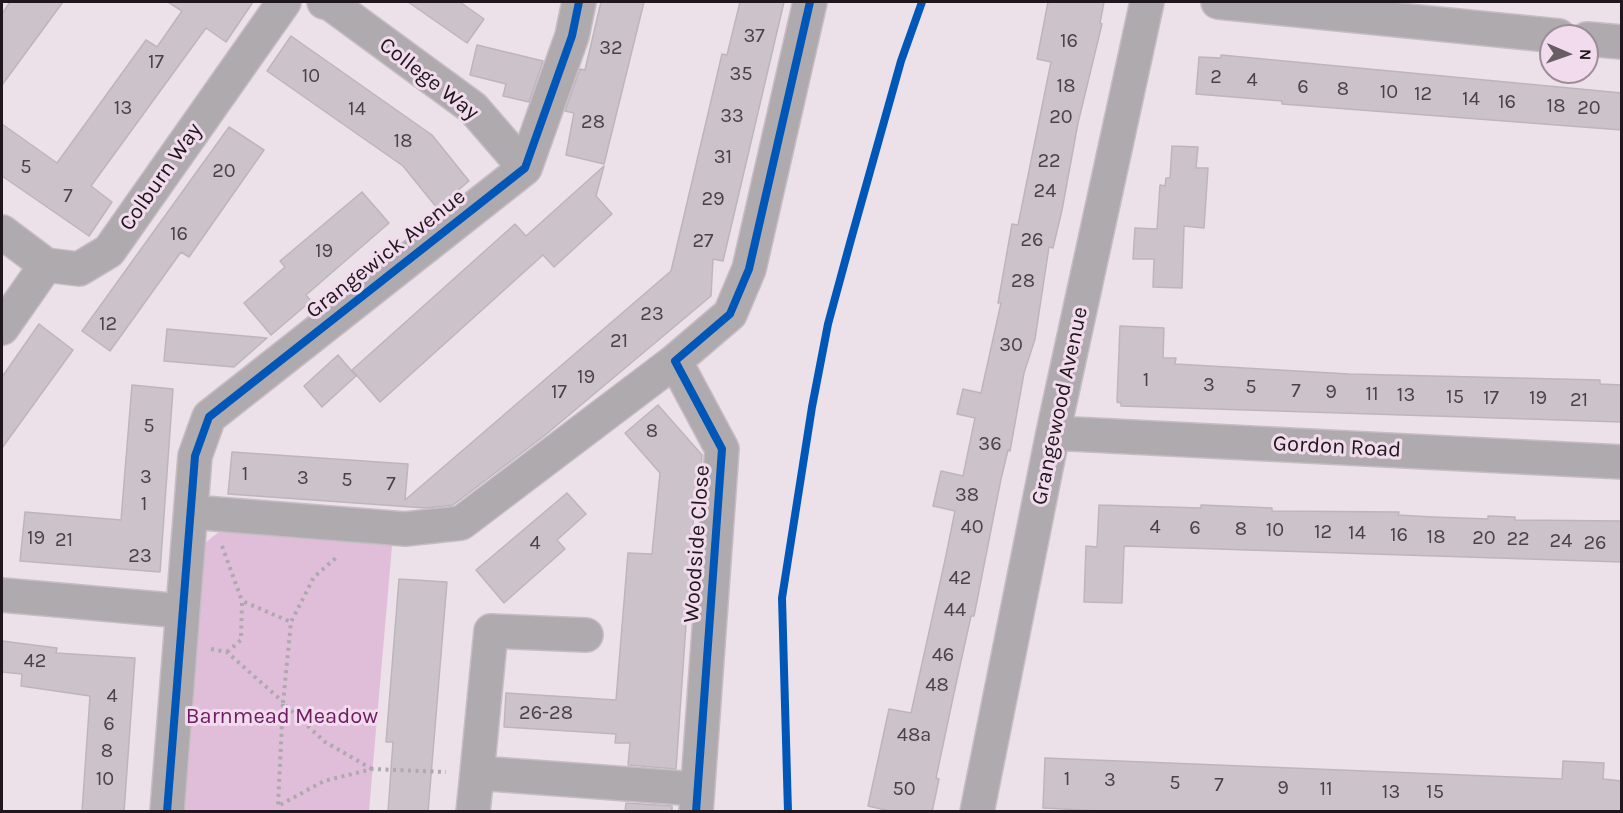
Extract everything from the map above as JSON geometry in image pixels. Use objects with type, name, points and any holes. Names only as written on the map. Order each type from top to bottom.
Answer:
[{"type":"street","name":"Colburn Way","points":[[2,232],[46,265],[79,269],[110,251],[284,2]]},
{"type":"street","name":"College Way","points":[[324,2],[331,4],[473,108],[525,168]]},
{"type":"street","points":[[525,168],[572,36],[579,2]]},
{"type":"street","points":[[191,512],[405,529],[461,523],[675,361],[730,314],[749,269],[810,2]]},
{"type":"street","name":"Grangewood Avenue","points":[[977,812],[1053,433],[1147,2]]},
{"type":"street","points":[[1218,2],[1539,34]]},
{"type":"street","points":[[1599,40],[1622,42]]},
{"type":"street","name":"Grangewick Avenue","points":[[167,812],[195,456],[209,417],[525,168]]},
{"type":"street","points":[[2,328],[46,265]]},
{"type":"street","name":"Woodside Close","points":[[675,361],[722,449],[697,800]]},
{"type":"street","name":"Gordon Road","points":[[1053,433],[1622,462]]},
{"type":"street","points":[[2,595],[182,611]]},
{"type":"street","points":[[473,812],[491,631],[586,635]]},
{"type":"street","points":[[477,773],[697,800]]},
{"type":"path","points":[[227,652],[242,640],[242,601],[291,622]]},
{"type":"path","points":[[181,645],[227,652],[325,742],[372,769]]},
{"type":"path","points":[[278,809],[283,703]]},
{"type":"path","points":[[278,809],[324,781],[372,769],[477,773]]},
{"type":"green space","name":"Barnmead Meadow","points":[[225,527],[392,546],[369,811],[180,812],[205,543]]},
{"type":"building","points":[[10,2],[63,2],[2,85],[2,14]]},
{"type":"building","points":[[168,2],[253,2],[226,42],[206,28],[91,186],[112,202],[89,236],[2,176],[2,124],[57,163],[146,40],[157,47],[182,11]]},
{"type":"building","points":[[408,2],[460,2],[484,19],[467,43]]},
{"type":"building","points":[[601,2],[644,2],[604,164],[566,155],[574,113],[565,111],[580,69],[585,70]]},
{"type":"building","points":[[740,2],[784,2],[723,261],[713,259],[711,296],[544,436],[453,505],[426,508],[228,494],[232,452],[408,464],[405,500],[671,271],[722,54],[727,55]]},
{"type":"building","points":[[1048,2],[1104,2],[1100,23],[1102,24],[1078,123],[1053,248],[1049,247],[1035,339],[1024,373],[1010,451],[1008,450],[1001,479],[974,616],[971,616],[954,693],[936,778],[939,779],[932,812],[894,812],[868,806],[889,709],[911,713],[955,511],[933,506],[941,471],[963,476],[975,418],[957,414],[963,389],[981,393],[1001,303],[998,303],[1012,224],[1018,225],[1051,62],[1037,59]]},
{"type":"building","points":[[291,36],[432,135],[469,181],[437,208],[403,166],[267,71]]},
{"type":"building","points":[[477,45],[543,61],[529,102],[503,96],[506,84],[470,75]]},
{"type":"building","points":[[1221,55],[1622,93],[1622,130],[1282,104],[1282,101],[1196,94],[1199,57],[1221,58]]},
{"type":"building","points":[[229,127],[264,150],[189,257],[181,252],[110,351],[82,331]]},
{"type":"building","points":[[1172,146],[1198,147],[1196,168],[1208,168],[1204,228],[1184,226],[1182,288],[1153,287],[1154,259],[1133,259],[1135,228],[1157,229],[1160,185],[1165,186],[1166,178],[1170,178]]},
{"type":"building","points":[[604,166],[596,196],[612,214],[554,267],[543,255],[380,402],[352,370],[515,224],[526,236]]},
{"type":"building","points":[[362,192],[389,223],[306,295],[311,301],[271,335],[244,303],[285,267],[280,261]]},
{"type":"building","points":[[39,324],[73,350],[2,448],[2,377]]},
{"type":"building","points":[[1120,326],[1164,328],[1163,358],[1176,358],[1175,364],[1349,374],[1600,380],[1600,384],[1622,385],[1622,422],[1121,406],[1121,403],[1117,402]]},
{"type":"building","points":[[167,329],[267,338],[234,367],[164,361]]},
{"type":"building","points":[[338,355],[356,376],[322,407],[304,386]]},
{"type":"building","points":[[132,385],[173,389],[160,572],[20,561],[25,512],[121,520]]},
{"type":"building","points":[[658,405],[702,455],[698,509],[694,509],[676,769],[628,765],[630,743],[615,743],[616,734],[504,727],[506,693],[616,700],[628,553],[652,554],[660,473],[625,433]]},
{"type":"building","points":[[567,493],[586,514],[557,540],[565,549],[504,603],[476,570]]},
{"type":"building","points":[[1099,505],[1201,508],[1201,505],[1272,508],[1272,511],[1399,512],[1398,515],[1433,517],[1488,519],[1488,516],[1515,517],[1515,520],[1622,521],[1622,562],[1124,546],[1122,603],[1084,602],[1086,546],[1097,547]]},
{"type":"building","points":[[399,579],[447,582],[428,812],[388,812],[393,742],[386,742]]},
{"type":"building","points":[[2,641],[57,648],[56,653],[135,658],[124,812],[82,812],[90,696],[21,686],[22,674],[2,672]]},
{"type":"building","points":[[1045,758],[1562,779],[1563,761],[1604,763],[1603,779],[1622,781],[1622,812],[1123,812],[1043,808]]},
{"type":"building","points":[[626,803],[672,806],[672,812],[625,812]]},
{"type":"cycle path","points":[[167,812],[195,456],[209,417],[525,168],[572,36],[579,2]]},
{"type":"cycle path","points":[[696,812],[722,449],[675,361],[730,314],[749,269],[810,2]]},
{"type":"cycle path","points":[[788,812],[782,598],[812,407],[828,324],[901,61],[922,2]]}]
